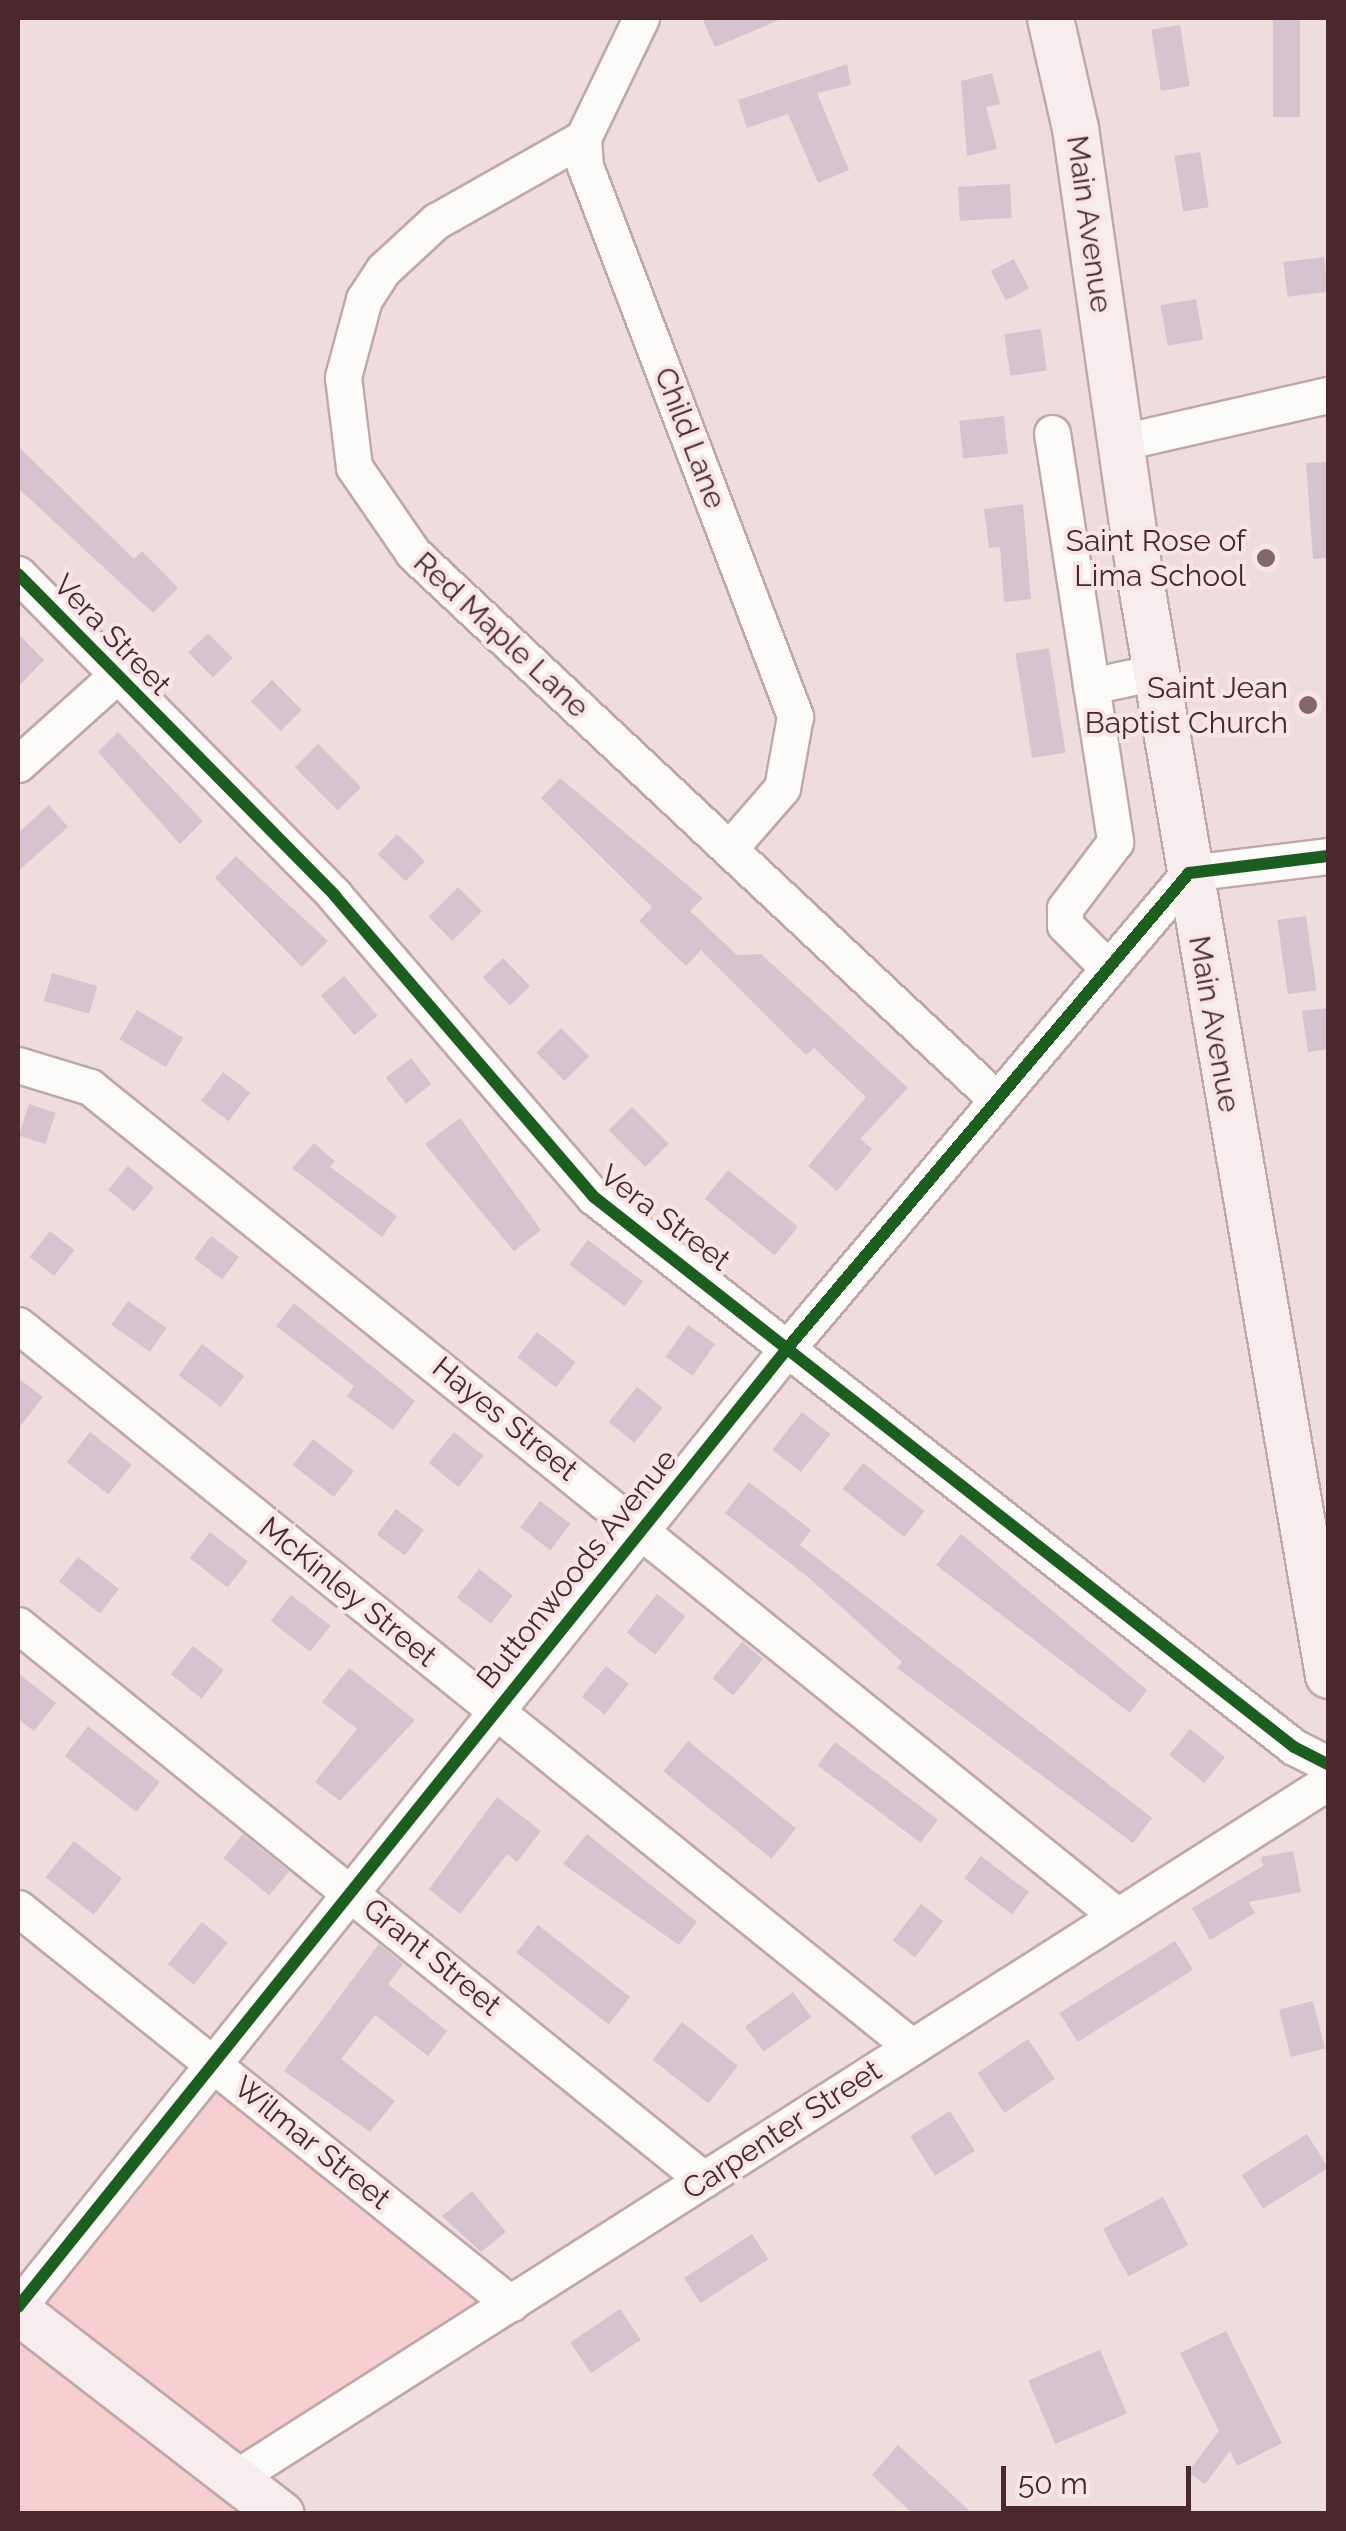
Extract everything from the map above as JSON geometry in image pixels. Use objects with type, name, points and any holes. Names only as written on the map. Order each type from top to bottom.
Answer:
[{"type":"main road","name":"Main Avenue","points":[[1050,18],[1076,128],[1118,444],[1328,1675]]},
{"type":"main road","points":[[18,2309],[282,2514]]},
{"type":"street","points":[[583,138],[640,18]]},
{"type":"street","name":"Red Maple Lane","points":[[583,138],[436,221],[383,270],[350,338],[343,427],[386,525],[994,1097]]},
{"type":"street","name":"Child Lane","points":[[583,138],[585,166],[795,716],[782,788],[729,849]]},
{"type":"street","points":[[1118,444],[1328,395]]},
{"type":"street","points":[[1052,434],[1116,842],[1065,908],[1065,925],[1106,965]]},
{"type":"street","name":"Vera Street","points":[[18,574],[335,896],[561,1168],[790,1345],[1294,1747],[1328,1764]]},
{"type":"street","points":[[1091,686],[1156,672]]},
{"type":"street","points":[[18,764],[116,676]]},
{"type":"street","points":[[1189,872],[1328,856]]},
{"type":"street","name":"Buttonwoods Avenue","points":[[18,2309],[790,1345],[994,1097],[1189,872]]},
{"type":"street","name":"Hayes Street","points":[[18,1065],[90,1086],[1116,1914]]},
{"type":"street","name":"McKinley Street","points":[[18,1325],[912,2047]]},
{"type":"street","name":"Grant Street","points":[[18,1625],[704,2180]]},
{"type":"street","name":"Carpenter Street","points":[[236,2478],[1328,1782]]},
{"type":"street","name":"Wilmar Street","points":[[18,1908],[511,2304]]},
{"type":"shaded area","points":[[205,2072],[495,2304],[256,2466],[243,2513],[18,2514],[18,2305]]},
{"type":"building","points":[[702,18],[784,18],[715,47]]},
{"type":"building","points":[[1273,18],[1300,18],[1300,117],[1273,117]]},
{"type":"building","points":[[1180,25],[1190,86],[1161,91],[1151,30]]},
{"type":"building","points":[[847,64],[851,85],[817,93],[849,170],[818,183],[788,114],[747,128],[738,100]]},
{"type":"building","points":[[992,73],[1000,104],[986,107],[997,149],[967,156],[961,81]]},
{"type":"building","points":[[1200,152],[1209,207],[1183,211],[1174,156]]},
{"type":"building","points":[[1010,184],[1012,218],[960,221],[958,187]]},
{"type":"building","points":[[1324,257],[1328,292],[1288,297],[1283,262]]},
{"type":"building","points":[[1014,259],[1029,288],[1006,300],[991,271]]},
{"type":"building","points":[[1196,299],[1203,339],[1168,346],[1161,305]]},
{"type":"building","points":[[1041,329],[1047,371],[1010,376],[1004,334]]},
{"type":"building","points":[[1004,416],[1008,454],[963,458],[959,421]]},
{"type":"building","points":[[18,446],[134,559],[142,551],[178,588],[153,613],[18,488]]},
{"type":"building","points":[[1328,462],[1328,558],[1313,559],[1306,463]]},
{"type":"building","points":[[1023,504],[1031,599],[1004,602],[1000,547],[989,548],[984,509]]},
{"type":"building","points":[[208,633],[233,658],[213,678],[188,653]]},
{"type":"building","points":[[18,634],[44,660],[18,687]]},
{"type":"building","points":[[1049,648],[1066,753],[1032,758],[1015,653]]},
{"type":"building","points":[[272,680],[302,710],[280,731],[251,701]]},
{"type":"building","points":[[118,732],[203,821],[180,844],[98,752]]},
{"type":"building","points":[[318,744],[361,787],[338,810],[295,767]]},
{"type":"building","points":[[560,778],[703,898],[690,911],[737,955],[761,954],[908,1088],[860,1139],[872,1149],[837,1191],[808,1166],[866,1097],[814,1048],[806,1055],[701,950],[686,966],[639,921],[652,907],[541,798]]},
{"type":"building","points":[[49,805],[68,827],[18,871],[18,833]]},
{"type":"building","points":[[397,834],[425,861],[406,881],[378,854]]},
{"type":"building","points":[[236,856],[328,941],[302,967],[215,878]]},
{"type":"building","points":[[458,887],[482,911],[452,941],[428,917]]},
{"type":"building","points":[[1306,916],[1316,990],[1288,994],[1277,920]]},
{"type":"building","points":[[503,958],[530,986],[510,1006],[483,977]]},
{"type":"building","points":[[52,973],[97,986],[89,1014],[44,1001]]},
{"type":"building","points":[[344,976],[377,1016],[354,1035],[321,995]]},
{"type":"building","points":[[1328,1008],[1328,1049],[1308,1052],[1302,1011]]},
{"type":"building","points":[[137,1010],[183,1038],[166,1067],[119,1039]]},
{"type":"building","points":[[561,1028],[589,1056],[565,1081],[536,1053]]},
{"type":"building","points":[[411,1058],[431,1084],[406,1104],[386,1078]]},
{"type":"building","points":[[223,1072],[250,1092],[228,1121],[201,1101]]},
{"type":"building","points":[[29,1104],[56,1113],[45,1144],[19,1135]]},
{"type":"building","points":[[632,1107],[669,1144],[645,1167],[609,1130]]},
{"type":"building","points":[[460,1118],[541,1230],[514,1251],[425,1144]]},
{"type":"building","points":[[314,1143],[335,1161],[330,1167],[397,1216],[382,1237],[292,1168]]},
{"type":"building","points":[[128,1166],[154,1188],[134,1212],[108,1190]]},
{"type":"building","points":[[728,1170],[798,1227],[775,1255],[705,1199]]},
{"type":"building","points":[[50,1231],[74,1250],[54,1276],[30,1257]]},
{"type":"building","points":[[211,1236],[239,1257],[222,1279],[194,1258]]},
{"type":"building","points":[[588,1240],[643,1282],[624,1306],[569,1265]]},
{"type":"building","points":[[128,1301],[167,1328],[150,1352],[111,1325]]},
{"type":"building","points":[[294,1303],[415,1401],[393,1430],[347,1396],[354,1386],[276,1326]]},
{"type":"building","points":[[688,1325],[715,1344],[693,1376],[666,1357]]},
{"type":"building","points":[[537,1332],[576,1362],[556,1387],[517,1357]]},
{"type":"building","points":[[202,1344],[244,1376],[221,1407],[179,1375]]},
{"type":"building","points":[[18,1378],[43,1397],[18,1429]]},
{"type":"building","points":[[637,1387],[663,1408],[634,1443],[609,1422]]},
{"type":"building","points":[[802,1412],[830,1434],[801,1472],[772,1450]]},
{"type":"building","points":[[90,1432],[132,1465],[108,1495],[67,1462]]},
{"type":"building","points":[[454,1432],[484,1456],[458,1487],[429,1463]]},
{"type":"building","points":[[313,1439],[354,1471],[334,1497],[293,1465]]},
{"type":"building","points":[[863,1463],[924,1511],[904,1537],[843,1489]]},
{"type":"building","points":[[749,1482],[811,1530],[800,1545],[1152,1818],[1133,1843],[897,1668],[902,1662],[808,1577],[725,1513]]},
{"type":"building","points":[[540,1501],[570,1524],[550,1550],[520,1527]]},
{"type":"building","points":[[396,1509],[424,1530],[405,1556],[377,1535]]},
{"type":"building","points":[[210,1532],[248,1562],[228,1588],[190,1558]]},
{"type":"building","points":[[961,1534],[1147,1690],[1130,1713],[936,1565]]},
{"type":"building","points":[[78,1557],[119,1589],[100,1613],[59,1581]]},
{"type":"building","points":[[479,1569],[513,1595],[491,1624],[457,1597]]},
{"type":"building","points":[[657,1594],[685,1616],[655,1655],[627,1633]]},
{"type":"building","points":[[291,1595],[330,1626],[310,1652],[271,1621]]},
{"type":"building","points":[[742,1642],[763,1659],[733,1696],[712,1679]]},
{"type":"building","points":[[193,1646],[224,1670],[202,1698],[171,1674]]},
{"type":"building","points":[[606,1666],[629,1684],[605,1715],[582,1697]]},
{"type":"building","points":[[349,1668],[415,1720],[340,1801],[315,1782],[357,1729],[322,1702]]},
{"type":"building","points":[[18,1673],[56,1703],[34,1731],[18,1719]]},
{"type":"building","points":[[88,1726],[160,1782],[136,1812],[65,1756]]},
{"type":"building","points":[[1190,1729],[1225,1757],[1204,1783],[1169,1755]]},
{"type":"building","points":[[688,1741],[796,1828],[771,1859],[663,1771]]},
{"type":"building","points":[[835,1742],[938,1820],[921,1843],[818,1765]]},
{"type":"building","points":[[497,1797],[541,1831],[517,1862],[507,1854],[460,1914],[429,1889]]},
{"type":"building","points":[[243,1834],[289,1871],[269,1895],[223,1858]]},
{"type":"building","points":[[587,1834],[697,1922],[679,1945],[563,1864]]},
{"type":"building","points":[[74,1841],[122,1879],[94,1915],[46,1877]]},
{"type":"building","points":[[1293,1851],[1301,1892],[1249,1902],[1255,1913],[1210,1940],[1192,1908],[1263,1866],[1261,1857]]},
{"type":"building","points":[[981,1856],[1029,1892],[1012,1914],[964,1878]]},
{"type":"building","points":[[921,1904],[943,1921],[915,1957],[893,1940]]},
{"type":"building","points":[[202,1922],[228,1943],[194,1985],[168,1964]]},
{"type":"building","points":[[538,1925],[630,1997],[609,2025],[516,1953]]},
{"type":"building","points":[[1175,1941],[1193,1970],[1078,2042],[1060,2013]]},
{"type":"building","points":[[379,1944],[403,1964],[388,1984],[447,2031],[428,2056],[375,2015],[341,2059],[395,2101],[370,2132],[284,2071]]},
{"type":"building","points":[[793,1992],[811,2017],[763,2052],[745,2027]]},
{"type":"building","points":[[1313,2001],[1325,2049],[1291,2057],[1279,2009]]},
{"type":"building","points":[[682,2022],[738,2066],[708,2104],[652,2060]]},
{"type":"building","points":[[1028,2039],[1055,2079],[1004,2113],[977,2073]]},
{"type":"building","points":[[950,2111],[975,2151],[935,2176],[910,2136]]},
{"type":"building","points":[[1307,2134],[1328,2168],[1263,2209],[1242,2175]]},
{"type":"building","points":[[472,2191],[506,2232],[481,2252],[442,2216]]},
{"type":"building","points":[[1163,2197],[1188,2245],[1128,2277],[1103,2229]]},
{"type":"building","points":[[752,2234],[768,2259],[700,2303],[684,2278]]},
{"type":"building","points":[[620,2309],[641,2340],[591,2373],[570,2343]]},
{"type":"building","points":[[1226,2331],[1282,2443],[1237,2466],[1230,2451],[1205,2484],[1188,2472],[1219,2431],[1180,2353]]},
{"type":"building","points":[[1100,2350],[1127,2414],[1055,2444],[1028,2380]]},
{"type":"building","points":[[898,2445],[973,2514],[913,2514],[872,2475]]},
{"type":"cycle path","points":[[18,574],[335,896],[594,1197],[1294,1747],[1328,1764]]},
{"type":"cycle path","points":[[18,2307],[790,1345],[1189,873],[1328,856]]},
{"type":"place","name":"Saint Rose of Lima School","points":[[1266,558]]},
{"type":"place","name":"Saint Jean Baptist Church","points":[[1308,705]]}]
